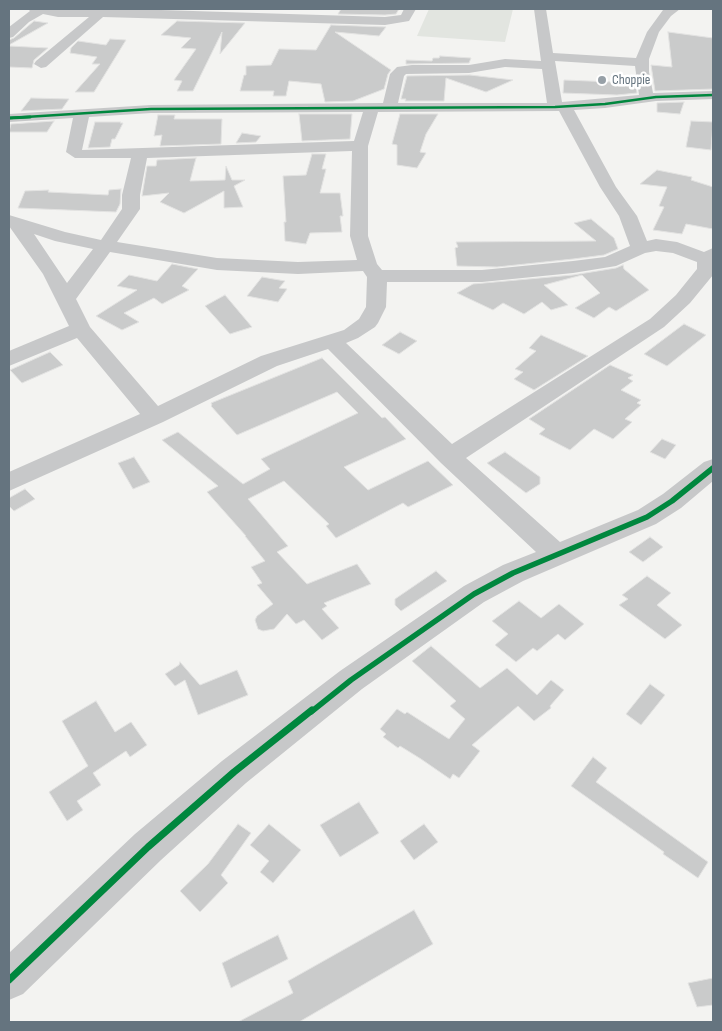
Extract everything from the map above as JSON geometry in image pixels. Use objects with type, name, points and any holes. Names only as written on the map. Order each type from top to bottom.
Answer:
[{"type":"street","points":[[9,34],[37,9],[52,12],[99,14],[132,11],[188,16],[394,21],[405,18],[410,9]]},
{"type":"street","points":[[188,16],[200,9]]},
{"type":"street","points":[[540,9],[548,61],[560,106],[608,187],[628,216],[640,248]]},
{"type":"street","points":[[647,98],[642,72],[642,59],[653,32],[667,13],[674,9]]},
{"type":"street","points":[[42,64],[99,14]]},
{"type":"street","points":[[390,106],[397,74],[402,70],[469,68],[505,63],[548,61],[638,62]]},
{"type":"street","points":[[9,118],[151,108],[560,106],[605,104],[647,98],[713,95]]},
{"type":"street","points":[[692,96],[713,101]]},
{"type":"street","points":[[9,482],[155,417],[269,361],[351,334],[368,323],[376,307],[373,270],[359,236],[360,146],[372,107]]},
{"type":"street","points":[[82,113],[74,152],[76,154],[360,146]]},
{"type":"street","points":[[65,300],[127,217],[131,209],[131,195],[140,153]]},
{"type":"street","points":[[12,221],[61,237],[217,264],[482,276],[609,262],[640,248],[666,245],[710,256],[707,270],[683,299],[657,323],[450,456]]},
{"type":"street","points":[[12,221],[53,274],[81,329],[155,417]]},
{"type":"street","points":[[9,359],[81,329]]},
{"type":"street","points":[[332,341],[450,456],[556,554]]},
{"type":"street","points":[[9,980],[148,847],[234,772],[351,680],[474,594],[513,573],[647,517],[672,501],[713,468]]},
{"type":"shaded area","points":[[429,9],[513,9],[505,42],[417,36]]},
{"type":"building","points":[[341,9],[399,9],[396,14],[385,15],[338,14]]},
{"type":"building","points":[[34,21],[48,23],[9,45],[9,40]]},
{"type":"building","points":[[177,21],[245,23],[220,54],[222,32],[193,91],[177,91],[182,81],[174,80],[196,49],[181,48],[191,38],[161,35]]},
{"type":"building","points":[[331,25],[386,27],[379,36],[335,32],[391,70],[384,89],[353,101],[325,102],[321,84],[289,81],[286,96],[273,96],[274,91],[240,91],[244,75],[246,75],[246,66],[271,65],[279,49],[316,50]]},
{"type":"building","points":[[668,32],[713,38],[713,89],[655,91],[651,65],[672,67]]},
{"type":"building","points":[[110,39],[126,40],[94,92],[75,92],[100,64],[92,64],[97,57],[70,53],[71,48],[78,41],[106,45]]},
{"type":"building","points":[[9,46],[48,48],[34,60],[32,68],[9,67]]},
{"type":"building","points":[[440,56],[471,58],[469,63],[406,64],[406,60],[432,61],[433,58],[439,58]]},
{"type":"building","points":[[470,75],[513,80],[486,92],[446,78],[444,101],[405,101],[406,99],[401,99],[407,76]]},
{"type":"building","points":[[611,76],[635,77],[637,93],[617,95],[563,93],[564,80],[613,82]]},
{"type":"building","points":[[31,98],[69,99],[62,109],[21,111]]},
{"type":"building","points":[[684,102],[680,114],[657,112],[657,103]]},
{"type":"building","points":[[299,114],[352,114],[350,139],[302,141]]},
{"type":"building","points":[[400,114],[438,114],[426,134],[420,152],[426,153],[417,168],[397,165],[397,145],[392,144]]},
{"type":"building","points":[[158,115],[175,115],[174,119],[222,119],[221,144],[160,146],[162,135],[154,136]]},
{"type":"building","points":[[54,121],[47,132],[9,132],[11,124]]},
{"type":"building","points":[[691,121],[713,122],[711,150],[686,147]]},
{"type":"building","points":[[95,122],[123,123],[115,139],[112,139],[110,147],[88,148]]},
{"type":"building","points":[[242,133],[261,136],[256,142],[236,143]]},
{"type":"building","points":[[312,154],[326,154],[322,169],[326,169],[320,193],[340,193],[343,216],[340,216],[342,232],[310,233],[306,244],[285,241],[284,222],[286,222],[283,176],[306,175]]},
{"type":"building","points":[[196,158],[190,181],[225,180],[226,166],[232,180],[245,180],[234,186],[243,207],[224,208],[224,191],[184,213],[160,202],[169,193],[142,196],[147,166],[156,166],[157,160]]},
{"type":"building","points":[[657,170],[692,177],[691,180],[713,187],[713,229],[686,224],[682,234],[653,230],[664,207],[659,206],[667,187],[640,184]]},
{"type":"building","points":[[121,189],[120,204],[116,212],[18,208],[25,191],[49,190],[48,192],[108,195],[109,190]]},
{"type":"building","points":[[591,219],[614,238],[618,249],[604,255],[573,259],[497,267],[457,266],[455,248],[458,247],[456,242],[596,241],[574,223]]},
{"type":"building","points":[[172,264],[198,269],[182,286],[189,290],[162,304],[154,298],[124,313],[139,322],[122,330],[96,316],[137,290],[117,286],[129,275],[157,281]]},
{"type":"building","points":[[623,265],[624,269],[649,290],[616,311],[609,307],[594,318],[575,308],[600,293],[582,275],[544,285],[568,305],[551,310],[542,302],[524,314],[503,303],[493,310],[457,293],[473,284],[573,275],[616,268]]},
{"type":"building","points":[[262,277],[285,281],[279,288],[287,289],[278,302],[247,296]]},
{"type":"building","points":[[225,295],[252,327],[230,334],[205,306]]},
{"type":"building","points":[[684,324],[706,335],[667,366],[644,354]]},
{"type":"building","points":[[400,332],[417,341],[399,354],[382,345]]},
{"type":"building","points":[[541,335],[588,356],[534,390],[514,379],[523,372],[515,369],[536,351],[529,348]]},
{"type":"building","points":[[50,352],[63,365],[22,383],[10,370]]},
{"type":"building","points":[[322,358],[382,418],[385,417],[406,439],[344,467],[368,490],[428,461],[453,485],[408,507],[403,503],[336,538],[326,526],[329,524],[284,481],[248,499],[288,546],[277,552],[307,584],[357,564],[371,584],[324,603],[327,606],[322,609],[339,628],[322,640],[304,620],[296,624],[287,614],[274,629],[263,631],[258,629],[255,620],[257,616],[273,604],[257,585],[262,583],[251,567],[265,561],[246,536],[207,492],[218,486],[162,440],[178,432],[243,484],[270,469],[261,459],[358,413],[337,392],[237,435],[211,406],[211,403]]},
{"type":"building","points":[[610,365],[633,375],[628,378],[633,381],[621,390],[641,400],[637,403],[641,405],[625,419],[632,422],[613,439],[594,429],[570,450],[539,434],[545,429],[529,419]]},
{"type":"building","points":[[662,439],[676,445],[665,459],[650,452]]},
{"type":"building","points":[[505,452],[540,477],[540,484],[526,493],[487,463]]},
{"type":"building","points":[[134,457],[150,482],[133,489],[118,463]]},
{"type":"building","points":[[25,489],[35,499],[14,511],[9,506],[9,498]]},
{"type":"building","points":[[650,537],[663,547],[643,562],[629,552]]},
{"type":"building","points":[[436,571],[447,581],[401,611],[395,605],[395,599]]},
{"type":"building","points":[[647,576],[671,593],[657,605],[682,625],[665,639],[619,605],[628,599],[622,595]]},
{"type":"building","points":[[519,601],[541,618],[559,604],[584,624],[565,640],[558,634],[537,651],[533,648],[516,662],[495,645],[508,634],[492,621]]},
{"type":"building","points":[[431,646],[480,688],[507,668],[537,695],[551,680],[564,690],[550,706],[551,708],[534,721],[518,706],[472,745],[480,751],[459,778],[453,774],[450,779],[400,746],[398,748],[383,737],[386,734],[380,729],[397,709],[405,714],[407,712],[449,739],[465,719],[450,706],[456,701],[412,661]]},
{"type":"building","points":[[180,662],[200,685],[237,670],[248,695],[198,715],[185,680],[175,686],[165,674],[179,665]]},
{"type":"building","points":[[650,684],[665,695],[641,725],[626,714]]},
{"type":"building","points":[[96,701],[115,732],[131,722],[147,745],[130,757],[126,751],[93,773],[101,785],[77,801],[83,810],[67,821],[49,792],[88,766],[62,721]]},
{"type":"building","points":[[593,757],[607,768],[596,782],[708,862],[698,878],[571,786]]},
{"type":"building","points":[[359,802],[379,833],[340,857],[320,825]]},
{"type":"building","points":[[238,824],[251,833],[221,875],[228,883],[200,912],[180,891],[208,864]]},
{"type":"building","points":[[269,824],[301,850],[273,883],[260,872],[269,861],[250,845]]},
{"type":"building","points":[[424,824],[438,842],[414,860],[400,841]]},
{"type":"building","points":[[414,910],[433,944],[299,1022],[238,1022],[293,993],[288,981]]},
{"type":"building","points":[[278,935],[288,959],[231,988],[222,963]]},
{"type":"building","points":[[713,978],[713,1005],[697,1007],[688,983]]},
{"type":"cycle path","points":[[9,118],[151,109],[555,107],[605,104],[656,97],[713,95]]},
{"type":"cycle path","points":[[9,980],[148,847],[234,772],[351,680],[474,594],[513,573],[647,517],[672,501],[713,468]]},
{"type":"place","name":"Choppie","points":[[602,80]]}]
